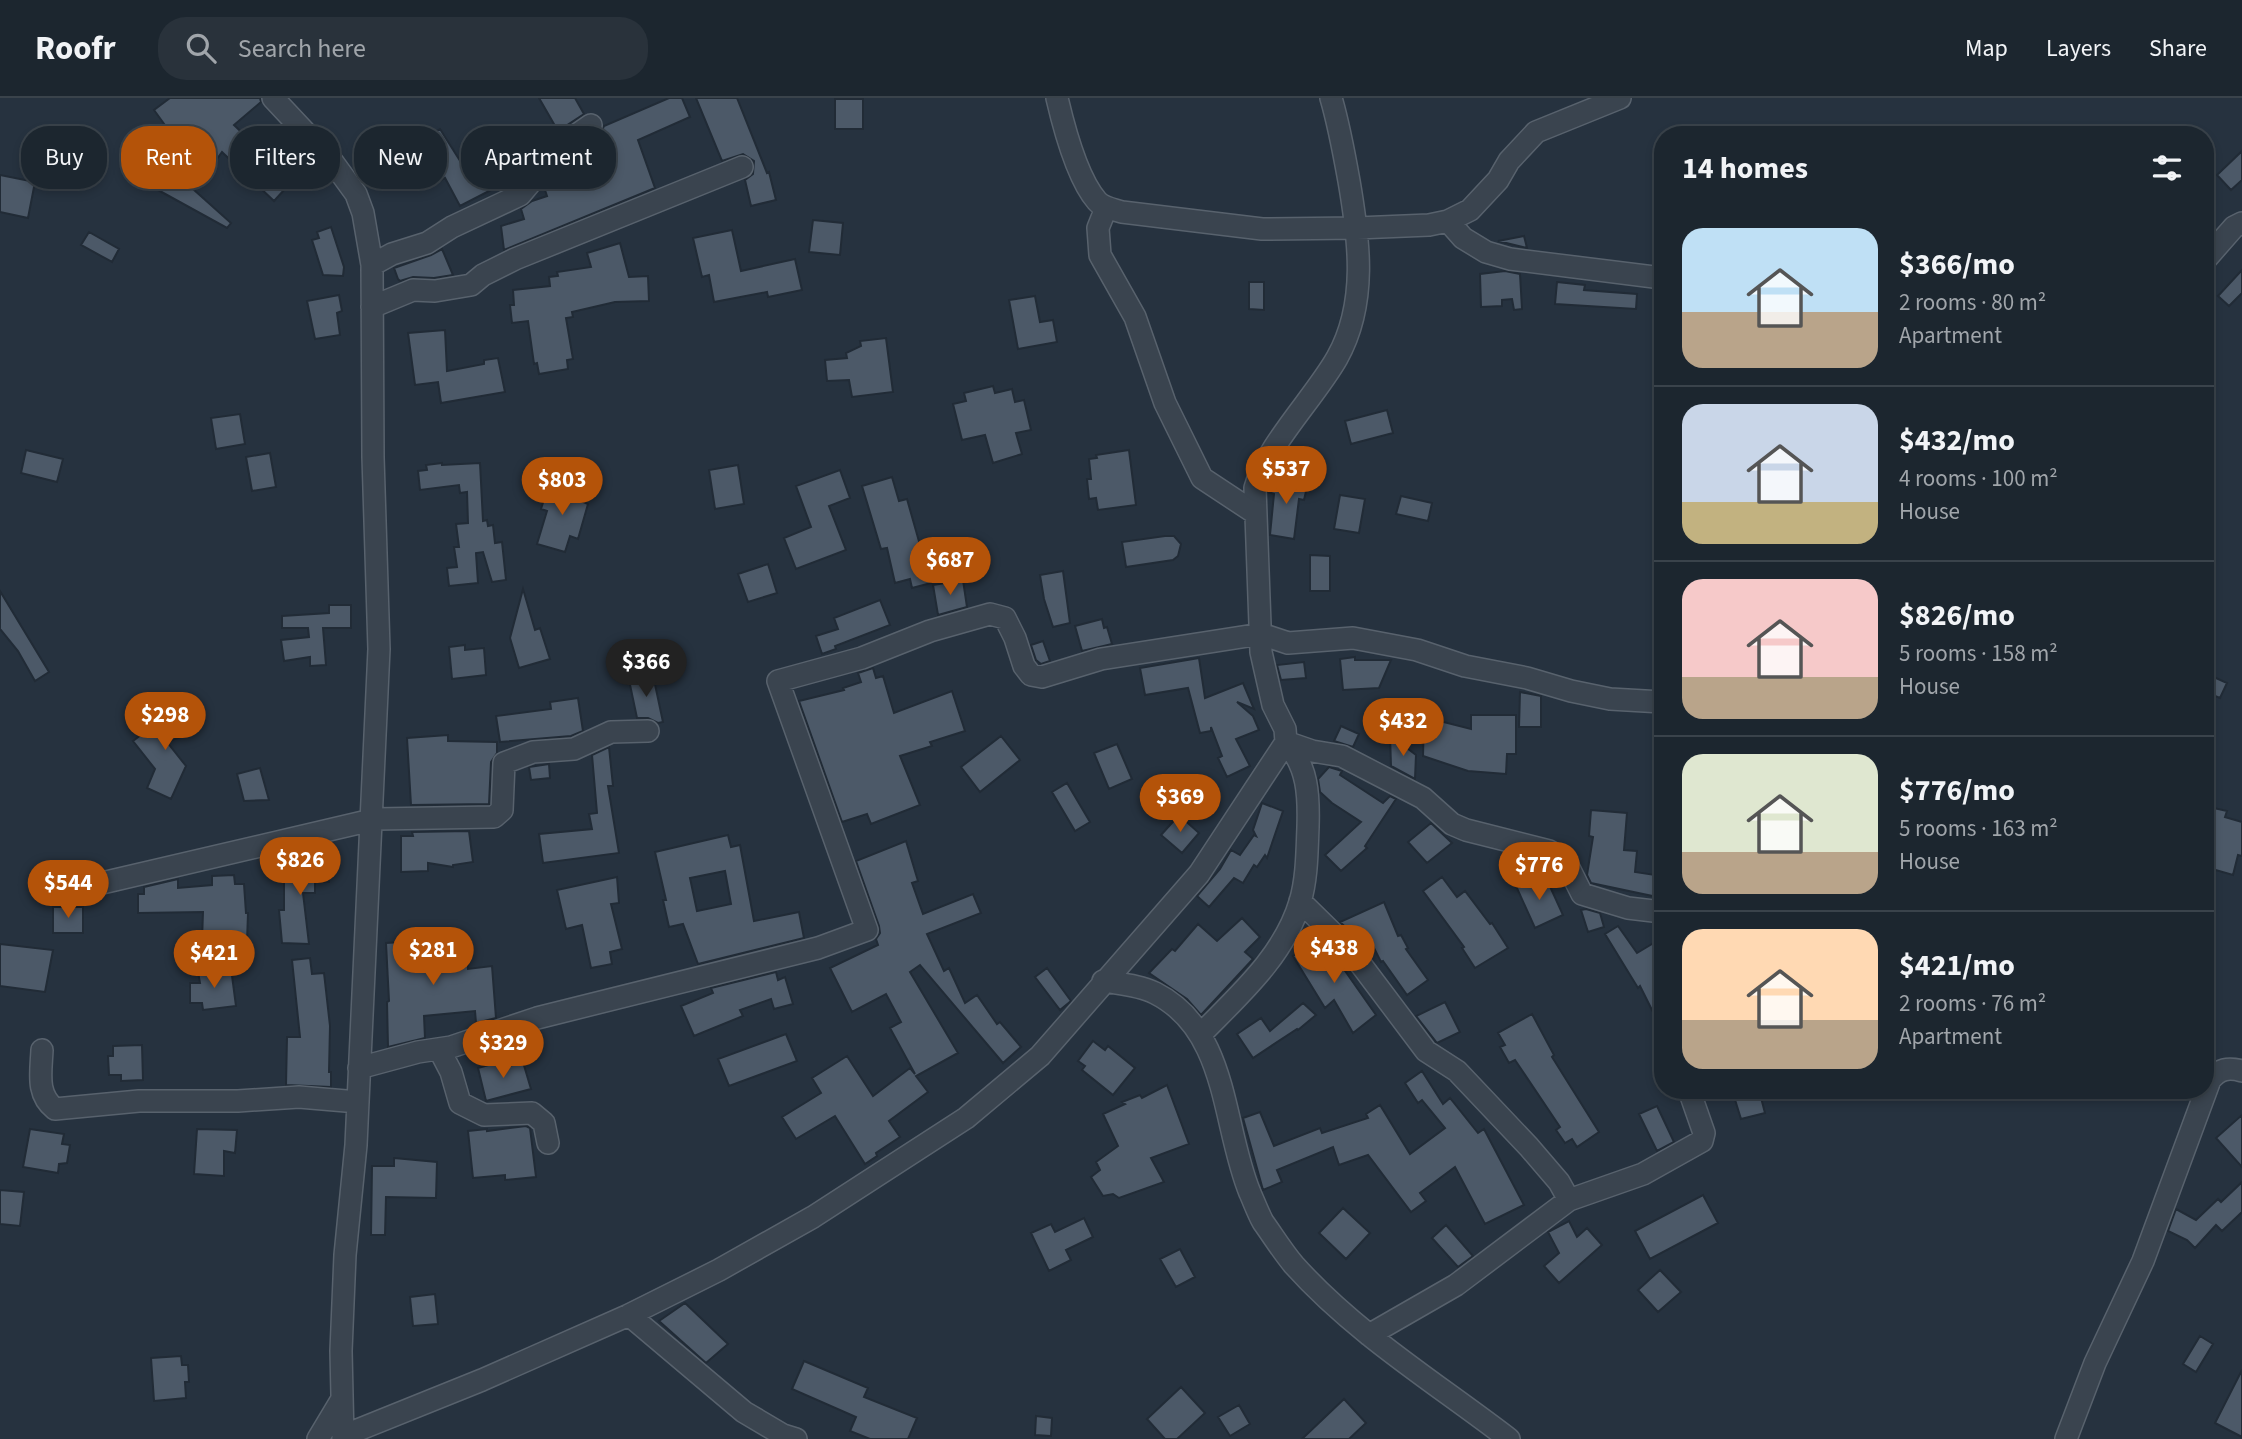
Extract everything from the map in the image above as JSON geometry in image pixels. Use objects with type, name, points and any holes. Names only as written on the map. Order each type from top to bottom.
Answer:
[{"type":"street","points":[[273,98],[332,161],[356,194],[363,214],[372,265],[373,457],[379,649],[358,1102],[345,1255],[341,1351],[343,1437],[482,1380],[629,1315],[719,1270],[813,1217],[965,1118],[1040,1056],[1199,874],[1286,742],[1285,729],[1273,705],[1266,682],[1261,652],[1255,488],[1264,464],[1338,356],[1355,306],[1360,273],[1357,228],[1340,127],[1331,98]]},
{"type":"street","points":[[1057,98],[1065,135],[1084,179],[1097,201],[1106,208],[1262,229],[1429,225],[1448,221],[1470,210],[1498,180],[1509,160],[1536,132],[1620,98]]},
{"type":"street","points":[[372,265],[392,254],[427,243],[452,227],[513,199],[562,145],[592,125]]},
{"type":"street","points":[[372,307],[413,290],[435,291],[471,285],[483,275],[515,260],[742,167]]},
{"type":"street","points":[[1106,208],[1098,228],[1100,255],[1135,317],[1165,403],[1202,478],[1255,513]]},
{"type":"street","points":[[1448,221],[1463,238],[1486,252],[1510,259],[1654,277]]},
{"type":"street","points":[[2214,250],[2242,223]]},
{"type":"street","points":[[359,1068],[494,1034],[537,1018],[818,948],[867,930],[778,681],[862,658],[930,631],[990,614],[1005,618],[1016,638],[1024,666],[1031,675],[1042,677],[1101,659],[1261,634],[1288,643],[1353,638],[1418,650],[1465,666],[1527,678],[1571,691],[1610,699],[1654,702]]},
{"type":"street","points":[[102,883],[376,819],[494,817],[502,810],[504,763],[533,752],[574,749],[611,732],[648,731]]},
{"type":"street","points":[[1201,1034],[1269,961],[1289,929],[1300,901],[1307,856],[1309,797],[1304,771],[1296,753],[1286,742]]},
{"type":"street","points":[[1286,742],[1312,751],[1342,756],[1423,798],[1452,824],[1466,830],[1549,851],[1565,860],[1582,894],[1628,908],[1654,911]]},
{"type":"street","points":[[1300,901],[1350,950],[1426,1051],[1457,1071],[1529,1147],[1559,1182],[1569,1200]]},
{"type":"street","points":[[1103,981],[1153,992],[1170,1002],[1201,1034],[1213,1059],[1241,1170],[1261,1218],[1293,1264],[1369,1335],[1509,1439]]},
{"type":"street","points":[[439,1049],[451,1072],[460,1103],[484,1115],[532,1113],[544,1123],[548,1143]]},
{"type":"street","points":[[42,1050],[41,1092],[55,1109],[139,1101],[238,1101],[299,1097],[358,1102]]},
{"type":"street","points":[[2214,1075],[2231,1068],[2242,1071]]},
{"type":"street","points":[[1369,1335],[1456,1285],[1569,1200],[1643,1174],[1702,1141],[1704,1133],[1692,1099]]},
{"type":"street","points":[[2066,1439],[2095,1363],[2143,1261],[2203,1099]]},
{"type":"street","points":[[629,1315],[744,1412],[796,1439]]},
{"type":"street","points":[[318,1439],[342,1399]]},
{"type":"building","points":[[170,98],[260,98],[261,102],[235,126],[230,126],[230,160],[222,152],[216,160],[216,126],[166,126],[154,110]]},
{"type":"building","points":[[539,98],[575,98],[584,114],[566,126],[555,126]]},
{"type":"building","points":[[669,98],[682,98],[690,117],[638,140],[655,188],[504,250],[501,226],[524,219],[521,209],[532,201],[547,196],[545,189],[616,189],[616,126],[604,126]]},
{"type":"building","points":[[696,98],[737,98],[767,173],[769,172],[776,200],[751,206],[745,180],[753,174],[754,161],[743,154],[722,161]]},
{"type":"building","points":[[835,99],[863,99],[863,129],[835,129]]},
{"type":"building","points":[[447,140],[461,162],[461,189],[493,189],[460,206],[447,182]]},
{"type":"building","points":[[2242,151],[2242,180],[2231,190],[2217,175]]},
{"type":"building","points":[[0,175],[21,179],[21,189],[34,189],[28,218],[0,212]]},
{"type":"building","points":[[193,189],[231,223],[227,228],[158,190]]},
{"type":"building","points":[[261,189],[285,189],[274,201]]},
{"type":"building","points":[[813,220],[843,223],[840,255],[809,252]]},
{"type":"building","points":[[331,227],[344,267],[343,276],[323,275],[312,240],[319,238],[317,232]]},
{"type":"building","points":[[732,230],[741,271],[795,259],[802,290],[768,297],[767,292],[714,302],[709,275],[702,277],[693,238]]},
{"type":"building","points":[[89,232],[119,249],[112,262],[81,245]]},
{"type":"building","points":[[1524,236],[1527,248],[1498,241]]},
{"type":"building","points":[[620,243],[629,277],[648,276],[649,301],[615,302],[572,312],[573,317],[566,318],[573,359],[567,360],[568,369],[539,374],[537,363],[534,364],[528,321],[512,323],[510,305],[514,305],[513,290],[550,286],[549,277],[558,276],[557,272],[591,267],[587,253]]},
{"type":"building","points":[[442,249],[453,275],[413,277],[400,281],[398,279],[394,268]]},
{"type":"building","points":[[2242,270],[2242,293],[2229,306],[2218,296]]},
{"type":"building","points":[[1505,271],[1520,274],[1522,309],[1514,310],[1512,299],[1502,300],[1502,306],[1481,307],[1480,274]]},
{"type":"building","points":[[1249,282],[1264,282],[1264,310],[1249,309]]},
{"type":"building","points":[[1557,282],[1585,285],[1584,290],[1637,294],[1636,309],[1555,304]]},
{"type":"building","points":[[339,295],[342,311],[337,313],[340,335],[315,339],[307,301]]},
{"type":"building","points":[[1035,296],[1040,322],[1053,320],[1057,342],[1018,349],[1009,300]]},
{"type":"building","points":[[445,330],[447,371],[484,364],[484,360],[498,358],[505,392],[441,403],[438,382],[415,385],[408,333]]},
{"type":"building","points":[[886,338],[893,392],[852,397],[849,380],[827,381],[825,360],[847,358],[846,353],[861,346],[860,341]]},
{"type":"building","points":[[993,386],[995,393],[1012,389],[1015,402],[1024,400],[1031,430],[1016,433],[1022,454],[993,463],[985,435],[962,440],[953,404],[966,401],[964,393]]},
{"type":"building","points":[[1387,410],[1393,433],[1351,444],[1345,421]]},
{"type":"building","points":[[240,414],[245,444],[216,449],[211,418]]},
{"type":"building","points":[[26,450],[63,459],[57,482],[21,473]]},
{"type":"building","points":[[1129,450],[1136,505],[1098,510],[1096,498],[1089,499],[1089,459],[1097,458],[1096,455]]},
{"type":"building","points":[[270,453],[276,487],[252,491],[246,457]]},
{"type":"building","points":[[480,463],[483,521],[487,520],[488,526],[493,525],[495,543],[502,542],[506,580],[492,582],[483,552],[476,553],[478,583],[449,586],[447,568],[457,567],[454,547],[459,547],[456,524],[468,523],[467,492],[460,493],[459,485],[420,490],[418,471],[427,470],[426,465]]},
{"type":"building","points":[[738,465],[744,504],[715,509],[709,470]]},
{"type":"building","points":[[840,470],[850,498],[829,506],[846,550],[796,569],[784,538],[811,527],[796,486]]},
{"type":"building","points":[[1274,476],[1308,483],[1304,500],[1299,499],[1294,539],[1270,535],[1274,494],[1268,490]]},
{"type":"building","points":[[892,477],[899,501],[907,499],[920,545],[927,544],[935,582],[912,588],[910,579],[895,583],[887,548],[881,549],[862,486]]},
{"type":"building","points":[[555,484],[586,493],[583,502],[588,504],[578,539],[570,536],[565,552],[537,544],[547,511],[541,509],[546,493],[552,494]]},
{"type":"building","points":[[1340,495],[1365,499],[1359,533],[1334,529]]},
{"type":"building","points":[[1401,496],[1432,503],[1428,521],[1396,514]]},
{"type":"building","points":[[1174,536],[1181,544],[1178,556],[1173,560],[1126,567],[1122,542]]},
{"type":"building","points":[[1310,555],[1330,556],[1330,591],[1310,591]]},
{"type":"building","points":[[768,564],[777,593],[748,602],[738,574]]},
{"type":"building","points":[[1063,571],[1070,623],[1053,627],[1040,575]]},
{"type":"building","points":[[963,580],[967,607],[938,615],[933,585]]},
{"type":"building","points":[[523,589],[535,630],[540,628],[550,659],[519,668],[510,638]]},
{"type":"building","points":[[0,591],[49,672],[35,681],[18,651],[0,629]]},
{"type":"building","points":[[880,600],[890,625],[835,646],[836,649],[822,654],[816,636],[838,629],[834,618]]},
{"type":"building","points":[[329,605],[351,605],[351,628],[323,628],[326,665],[310,666],[310,657],[284,661],[281,640],[309,637],[308,628],[282,628],[282,616],[329,613]]},
{"type":"building","points":[[1102,619],[1112,644],[1082,651],[1075,626]]},
{"type":"building","points":[[1043,641],[1050,661],[1041,664],[1036,660],[1031,645]]},
{"type":"building","points":[[465,645],[465,650],[484,648],[486,675],[452,679],[449,647]]},
{"type":"building","points":[[1355,657],[1355,660],[1391,660],[1379,688],[1343,690],[1340,659]]},
{"type":"building","points":[[1199,658],[1205,698],[1243,683],[1254,709],[1237,702],[1253,716],[1259,730],[1236,739],[1250,766],[1227,777],[1218,758],[1222,756],[1211,727],[1211,731],[1200,733],[1188,688],[1145,695],[1140,668]]},
{"type":"building","points":[[1304,662],[1306,678],[1281,680],[1277,665]]},
{"type":"building","points":[[873,668],[876,678],[883,676],[894,713],[952,691],[965,731],[930,742],[932,746],[900,756],[920,805],[871,824],[867,814],[842,822],[799,701],[844,690],[843,688],[861,682],[858,673]]},
{"type":"building","points":[[653,675],[663,722],[658,723],[648,718],[637,718],[629,680]]},
{"type":"building","points":[[2214,677],[2227,683],[2220,698],[2214,696]]},
{"type":"building","points":[[1520,692],[1541,696],[1541,727],[1519,727]]},
{"type":"building","points":[[578,698],[583,731],[571,736],[500,742],[496,716],[551,709],[550,702]]},
{"type":"building","points":[[185,709],[194,732],[167,742],[186,766],[171,799],[147,788],[155,769],[133,741],[162,719]]},
{"type":"building","points":[[1471,715],[1516,715],[1516,754],[1507,754],[1506,774],[1468,771],[1423,756],[1424,717],[1471,729]]},
{"type":"building","points":[[1341,726],[1359,734],[1353,747],[1334,741]]},
{"type":"building","points":[[448,735],[448,741],[497,742],[497,753],[491,762],[489,804],[411,805],[407,738]]},
{"type":"building","points":[[1390,735],[1416,755],[1415,779],[1391,766]]},
{"type":"building","points":[[1001,736],[1020,760],[980,792],[961,767]]},
{"type":"building","points":[[1117,744],[1132,779],[1109,789],[1094,753]]},
{"type":"building","points":[[609,747],[613,786],[608,786],[619,853],[543,863],[539,834],[592,829],[589,814],[597,813],[592,755]]},
{"type":"building","points":[[549,764],[550,778],[531,780],[529,767]]},
{"type":"building","points":[[1329,767],[1342,771],[1340,775],[1383,803],[1390,796],[1396,799],[1365,846],[1367,848],[1341,871],[1325,855],[1361,822],[1320,792],[1318,779]]},
{"type":"building","points":[[260,768],[269,800],[244,801],[237,774]]},
{"type":"building","points":[[1067,783],[1090,822],[1075,831],[1052,792]]},
{"type":"building","points":[[1262,803],[1283,811],[1267,858],[1265,855],[1257,867],[1254,865],[1243,883],[1234,878],[1209,907],[1197,896],[1220,869],[1231,850],[1240,855],[1254,835],[1256,836],[1253,830]]},
{"type":"building","points":[[2214,808],[2227,811],[2225,817],[2242,822],[2242,856],[2238,855],[2233,875],[2214,870]]},
{"type":"building","points":[[1591,810],[1627,813],[1624,850],[1637,851],[1635,872],[1654,875],[1654,896],[1591,883],[1587,875],[1593,837],[1589,836]]},
{"type":"building","points":[[1179,815],[1199,833],[1182,853],[1161,835]]},
{"type":"building","points":[[1431,823],[1452,843],[1427,863],[1408,842]]},
{"type":"building","points":[[469,831],[473,862],[453,867],[428,863],[428,871],[401,872],[401,836],[413,836],[412,832]]},
{"type":"building","points":[[728,835],[731,847],[740,845],[754,921],[799,912],[804,938],[698,964],[683,924],[669,927],[655,852]],"holes":[[[725,871],[731,904],[697,911],[690,878]]]},
{"type":"building","points":[[906,841],[918,881],[912,883],[923,914],[973,894],[981,913],[927,934],[944,971],[949,968],[965,1003],[977,995],[997,1024],[1000,1022],[1021,1047],[1003,1063],[920,965],[910,972],[958,1053],[916,1076],[928,1092],[889,1121],[900,1137],[865,1164],[835,1116],[796,1139],[782,1117],[821,1093],[812,1078],[847,1056],[873,1096],[910,1068],[915,1074],[890,1028],[901,1022],[886,994],[852,1012],[830,968],[878,945],[876,939],[880,933],[879,926],[856,861]]},
{"type":"building","points":[[302,857],[329,857],[329,882],[315,882],[315,893],[303,893],[309,944],[282,943],[279,910],[284,910],[284,872],[291,872],[291,864],[302,864]]},
{"type":"building","points":[[234,875],[235,884],[244,884],[248,913],[247,942],[202,940],[203,912],[138,913],[138,894],[144,894],[144,887],[178,879],[178,888],[212,885],[212,876]]},
{"type":"building","points":[[617,877],[619,903],[611,904],[622,949],[610,952],[612,964],[591,968],[582,925],[566,929],[557,890]]},
{"type":"building","points":[[1442,877],[1457,897],[1465,891],[1490,924],[1492,923],[1508,948],[1475,968],[1462,948],[1464,947],[1423,891]]},
{"type":"building","points":[[1535,878],[1539,886],[1548,882],[1563,915],[1535,928],[1516,886]]},
{"type":"building","points":[[1384,902],[1398,936],[1401,935],[1408,948],[1406,949],[1428,980],[1407,995],[1383,961],[1381,962],[1366,932],[1356,937],[1340,922]]},
{"type":"building","points":[[53,907],[83,907],[83,933],[53,933]]},
{"type":"building","points":[[1581,910],[1600,913],[1604,927],[1588,932]]},
{"type":"building","points":[[1242,918],[1260,937],[1245,952],[1253,959],[1201,1015],[1187,999],[1149,973],[1172,949],[1175,951],[1198,924],[1217,941]]},
{"type":"building","points":[[1618,926],[1637,953],[1654,943],[1654,1014],[1640,986],[1638,988],[1605,934]]},
{"type":"building","points":[[448,940],[449,947],[466,946],[468,969],[492,966],[496,1018],[476,1023],[475,1011],[424,1016],[425,1038],[388,1047],[386,943]]},
{"type":"building","points":[[1316,942],[1320,948],[1325,944],[1329,948],[1376,1015],[1353,1033],[1334,1000],[1325,1008],[1293,956]]},
{"type":"building","points":[[0,944],[53,950],[45,992],[0,986]]},
{"type":"building","points":[[310,958],[312,974],[324,973],[330,1026],[331,1087],[286,1085],[287,1037],[300,1037],[292,960]]},
{"type":"building","points":[[231,968],[236,1006],[203,1010],[202,1003],[190,1003],[190,983],[200,983],[198,972]]},
{"type":"building","points":[[1047,968],[1071,1001],[1060,1010],[1035,977]]},
{"type":"building","points":[[776,972],[778,980],[785,977],[793,1004],[774,1009],[771,999],[740,1010],[743,1016],[694,1036],[681,1006],[713,993],[711,988]]},
{"type":"building","points":[[1445,1002],[1460,1032],[1437,1043],[1416,1016]]},
{"type":"building","points":[[1303,1003],[1316,1015],[1298,1030],[1253,1058],[1237,1034],[1261,1018],[1270,1031]]},
{"type":"building","points":[[1532,1014],[1554,1055],[1552,1057],[1599,1132],[1577,1147],[1572,1139],[1565,1143],[1556,1130],[1560,1127],[1515,1060],[1509,1063],[1500,1047],[1505,1045],[1498,1033]]},
{"type":"building","points":[[786,1034],[797,1061],[729,1086],[718,1059]]},
{"type":"building","points":[[1093,1041],[1105,1050],[1108,1046],[1135,1068],[1113,1095],[1082,1070],[1085,1066],[1078,1061]]},
{"type":"building","points":[[142,1045],[143,1080],[121,1081],[121,1075],[109,1075],[108,1056],[113,1056],[113,1046]]},
{"type":"building","points":[[499,1062],[502,1068],[523,1062],[531,1089],[486,1101],[478,1068]]},
{"type":"building","points":[[1422,1071],[1443,1104],[1450,1098],[1478,1133],[1484,1129],[1524,1205],[1485,1224],[1455,1167],[1420,1193],[1426,1201],[1411,1212],[1368,1155],[1339,1165],[1333,1147],[1277,1170],[1282,1182],[1263,1190],[1243,1118],[1260,1112],[1274,1146],[1320,1128],[1322,1133],[1368,1118],[1366,1114],[1380,1105],[1410,1154],[1445,1128],[1422,1100],[1418,1103],[1405,1083]]},
{"type":"building","points":[[1167,1085],[1189,1144],[1151,1158],[1164,1182],[1119,1198],[1113,1194],[1103,1196],[1091,1177],[1100,1170],[1096,1162],[1118,1146],[1103,1114],[1125,1104],[1122,1102],[1140,1095],[1142,1098]]},
{"type":"building","points":[[1735,1099],[1761,1099],[1765,1113],[1741,1119]]},
{"type":"building","points":[[1657,1106],[1674,1142],[1657,1151],[1639,1114]]},
{"type":"building","points":[[2242,1115],[2242,1167],[2216,1138]]},
{"type":"building","points":[[526,1126],[530,1128],[536,1177],[505,1180],[505,1175],[473,1178],[468,1131]]},
{"type":"building","points":[[30,1129],[64,1134],[62,1144],[70,1145],[67,1163],[59,1164],[58,1173],[23,1167]]},
{"type":"building","points":[[197,1129],[237,1130],[235,1153],[224,1151],[224,1176],[194,1174]]},
{"type":"building","points":[[394,1158],[437,1162],[436,1198],[386,1197],[385,1235],[371,1235],[372,1166],[394,1166]]},
{"type":"building","points":[[2242,1182],[2242,1212],[2222,1231],[2216,1225],[2195,1248],[2187,1240],[2168,1231],[2176,1209],[2196,1220],[2218,1199],[2221,1202]]},
{"type":"building","points":[[0,1190],[24,1192],[20,1226],[0,1224]]},
{"type":"building","points":[[1703,1195],[1718,1223],[1650,1259],[1635,1231]]},
{"type":"building","points":[[1343,1208],[1370,1233],[1346,1259],[1319,1233]]},
{"type":"building","points":[[1084,1218],[1093,1237],[1066,1250],[1071,1260],[1049,1271],[1031,1233],[1051,1224],[1055,1232]]},
{"type":"building","points":[[1569,1221],[1577,1237],[1587,1228],[1602,1245],[1559,1283],[1544,1266],[1559,1253],[1548,1232]]},
{"type":"building","points":[[1446,1225],[1473,1256],[1458,1267],[1432,1238]]},
{"type":"building","points":[[1180,1249],[1195,1277],[1176,1287],[1160,1259]]},
{"type":"building","points":[[1660,1270],[1681,1292],[1658,1312],[1638,1290]]},
{"type":"building","points":[[435,1294],[438,1324],[413,1326],[410,1297]]},
{"type":"building","points":[[685,1303],[728,1344],[706,1363],[659,1321]]},
{"type":"building","points":[[2200,1336],[2213,1344],[2196,1372],[2183,1364]]},
{"type":"building","points":[[181,1356],[182,1365],[188,1365],[186,1398],[154,1401],[151,1358]]},
{"type":"building","points":[[804,1361],[868,1388],[864,1397],[917,1418],[908,1439],[870,1439],[850,1431],[856,1417],[792,1389]]},
{"type":"building","points":[[2242,1370],[2242,1437],[2215,1423]]},
{"type":"building","points":[[1181,1387],[1205,1413],[1177,1439],[1165,1439],[1147,1419]]},
{"type":"building","points":[[1344,1399],[1366,1423],[1349,1439],[1302,1439]]},
{"type":"building","points":[[1239,1405],[1250,1424],[1230,1436],[1218,1417]]},
{"type":"building","points":[[1036,1416],[1052,1418],[1051,1436],[1035,1435]]}]
